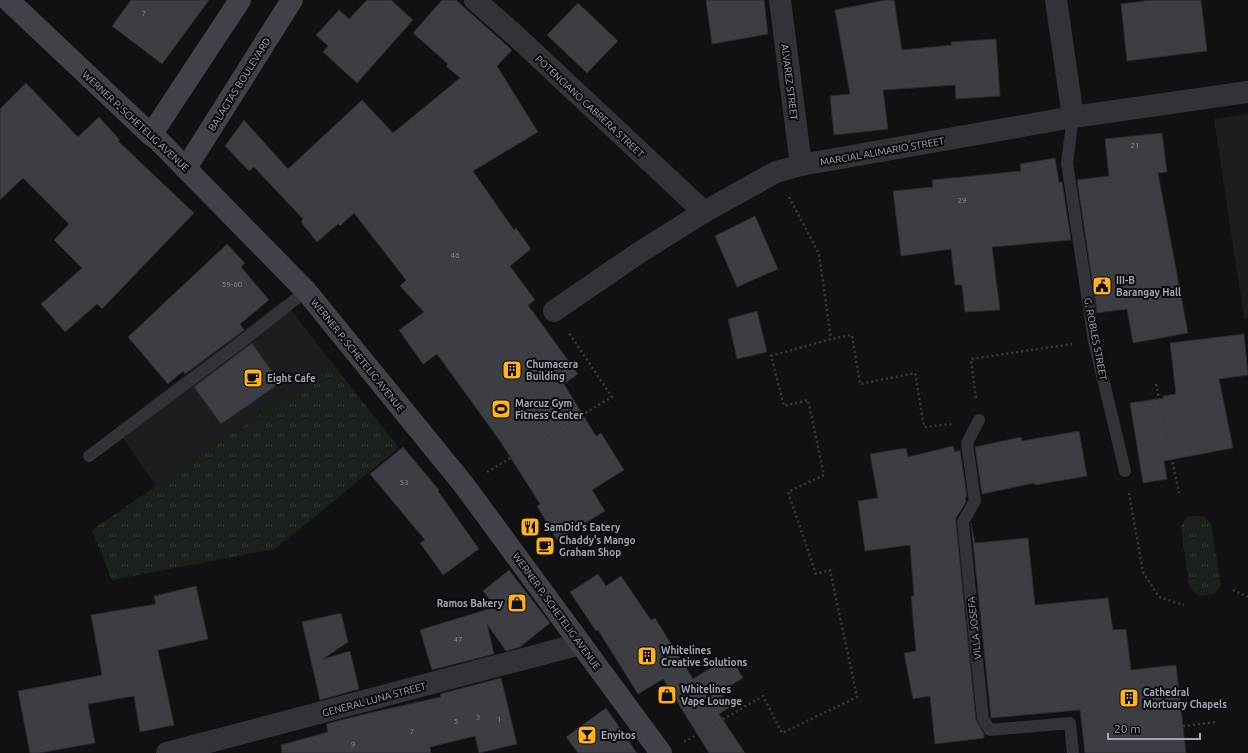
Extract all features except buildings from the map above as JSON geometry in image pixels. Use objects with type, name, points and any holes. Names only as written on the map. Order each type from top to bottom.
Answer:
[{"type":"main road","name":"WERNER P. SCHETELIG AVENUE","points":[[8,0],[158,140],[306,291],[464,486],[580,644],[671,749]]},
{"type":"main road","points":[[151,135],[240,0]]},
{"type":"main road","name":"BALAGTAS BOULEVARD","points":[[186,168],[292,0]]},
{"type":"street","name":"POTENCIANO CABRERA STREET","points":[[476,0],[704,212]]},
{"type":"street","name":"ALVAREZ STREET","points":[[780,0],[801,165]]},
{"type":"street","name":"G. ROBLES STREET","points":[[1056,0],[1073,117]]},
{"type":"street","name":"MARCIAL ALIMARIO STREET","points":[[554,311],[640,252],[704,212],[776,172],[801,165],[1073,117],[1248,92]]},
{"type":"street","name":"GENERAL LUNA STREET","points":[[167,753],[580,644]]},
{"type":"lane","name":"G. ROBLES STREET","points":[[1073,117],[1067,163],[1094,341],[1125,471]]},
{"type":"lane","points":[[89,456],[236,346],[306,291]]},
{"type":"lane","name":"VILLA JOSEFA","points":[[978,420],[967,443],[975,501],[963,522],[983,719],[990,730],[1070,723],[1072,753]]},
{"type":"path","points":[[776,172],[819,254],[831,339]]},
{"type":"path","points":[[512,457],[612,397],[554,311]]},
{"type":"path","points":[[671,749],[763,696],[782,733],[857,698],[830,570],[816,574],[788,492],[824,474],[808,400],[784,406],[771,356],[831,339],[852,335],[860,384],[915,373],[924,427],[978,420],[971,359],[1094,341]]},
{"type":"path","points":[[1156,384],[1179,492]]},
{"type":"path","points":[[1125,471],[1143,572],[1158,597],[1184,605]]},
{"type":"path","points":[[1233,590],[1248,597]]},
{"type":"path","points":[[1183,726],[1216,722]]},
{"type":"shaded area","points":[[1248,114],[1248,318],[1244,318],[1214,119]]},
{"type":"shaded area","points":[[283,300],[333,364],[156,486],[116,428]]},
{"type":"green space","points":[[333,364],[399,448],[275,549],[112,580],[92,530]]},
{"type":"green space","points":[[1204,516],[1211,524],[1221,585],[1214,594],[1199,596],[1189,587],[1181,526],[1187,517]]},
{"type":"place","name":"III-B Barangay Hall","points":[[1102,286]]},
{"type":"place","name":"Chumacera Building","points":[[512,370]]},
{"type":"place","name":"Eight Cafe","points":[[253,378]]},
{"type":"place","name":"Marcuz Gym Fitness Center","points":[[501,409]]},
{"type":"place","name":"SamDid's Eatery","points":[[530,527]]},
{"type":"place","name":"Chaddy's Mango Graham Shop","points":[[545,546]]},
{"type":"place","name":"Ramos Bakery","points":[[517,603]]},
{"type":"place","name":"Whitelines Creative Solutions","points":[[647,656]]},
{"type":"place","name":"Whitelines Vape Lounge","points":[[667,695]]},
{"type":"place","name":"Cathedral Mortuary Chapels","points":[[1129,698]]},
{"type":"place","name":"Enyitos","points":[[587,735]]}]
